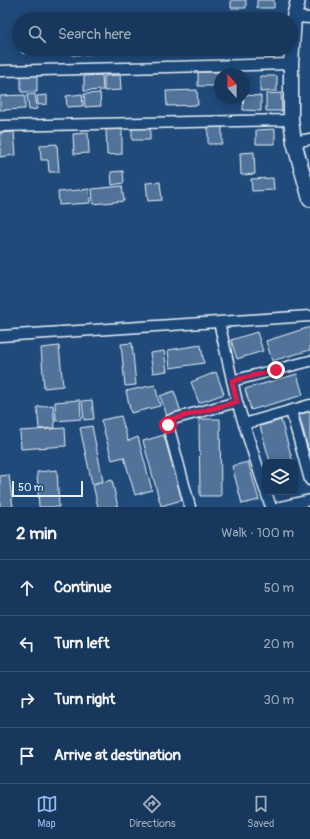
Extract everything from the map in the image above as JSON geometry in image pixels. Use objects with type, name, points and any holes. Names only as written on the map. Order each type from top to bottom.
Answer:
[{"type":"street","points":[[295,12],[298,0]]},
{"type":"street","points":[[298,17],[310,18]]},
{"type":"street","points":[[292,56],[291,120],[294,142],[310,199]]},
{"type":"street","points":[[0,71],[291,64]]},
{"type":"street","points":[[0,126],[291,120]]},
{"type":"street","points":[[294,142],[310,139]]},
{"type":"street","points":[[0,336],[310,316]]},
{"type":"street","points":[[219,322],[237,402],[262,481]]},
{"type":"street","points":[[232,381],[310,361]]},
{"type":"street","points":[[190,507],[168,425],[169,421],[237,402]]},
{"type":"street","points":[[244,424],[310,405]]},
{"type":"street","points":[[291,411],[310,480]]},
{"type":"street","points":[[266,495],[271,507]]},
{"type":"street","points":[[280,507],[310,500]]},
{"type":"building","points":[[231,0],[246,0],[246,8],[231,8]]},
{"type":"building","points":[[257,0],[274,0],[274,8],[257,8]]},
{"type":"building","points":[[198,72],[214,72],[214,86],[198,86]]},
{"type":"building","points":[[21,74],[37,74],[37,92],[21,92]]},
{"type":"building","points":[[102,75],[103,90],[84,91],[84,76]]},
{"type":"building","points":[[120,75],[121,90],[104,91],[104,76]]},
{"type":"building","points":[[260,76],[277,76],[277,91],[260,92]]},
{"type":"building","points":[[197,90],[198,105],[167,106],[166,91]]},
{"type":"building","points":[[100,93],[101,106],[85,107],[84,94]]},
{"type":"building","points":[[281,93],[282,111],[266,111],[266,94]]},
{"type":"building","points":[[35,94],[37,109],[29,110],[27,95]]},
{"type":"building","points":[[82,94],[83,106],[67,107],[66,96]]},
{"type":"building","points":[[25,95],[25,109],[0,110],[0,96]]},
{"type":"building","points":[[47,95],[47,104],[38,105],[37,96]]},
{"type":"building","points":[[250,95],[261,96],[261,111],[243,110],[243,104],[250,104]]},
{"type":"building","points":[[132,125],[150,125],[150,140],[132,140]]},
{"type":"building","points":[[208,127],[222,127],[222,144],[208,144]]},
{"type":"building","points":[[106,129],[122,129],[122,154],[107,155]]},
{"type":"building","points":[[275,129],[275,144],[256,144],[256,130]]},
{"type":"building","points":[[14,132],[16,155],[0,157],[0,133]]},
{"type":"building","points":[[88,133],[89,153],[74,154],[73,134]]},
{"type":"building","points":[[57,144],[59,172],[49,172],[48,160],[41,160],[40,145]]},
{"type":"building","points":[[254,152],[255,174],[241,175],[240,153]]},
{"type":"building","points":[[123,171],[124,183],[112,185],[111,172]]},
{"type":"building","points":[[273,178],[274,190],[252,191],[251,179]]},
{"type":"building","points":[[160,182],[162,200],[148,201],[146,183]]},
{"type":"building","points":[[122,186],[124,201],[93,204],[92,189]]},
{"type":"building","points":[[89,189],[90,203],[59,205],[58,192]]},
{"type":"building","points":[[310,327],[310,350],[272,361],[266,341]]},
{"type":"building","points":[[257,332],[263,351],[237,359],[231,340]]},
{"type":"building","points":[[132,343],[136,385],[125,386],[121,344]]},
{"type":"building","points":[[201,345],[204,363],[170,368],[168,350]]},
{"type":"building","points":[[59,346],[63,386],[44,388],[41,348]]},
{"type":"building","points":[[164,351],[167,371],[153,373],[150,353]]},
{"type":"building","points":[[216,372],[224,394],[199,403],[191,382]]},
{"type":"building","points":[[297,374],[303,395],[251,410],[245,389]]},
{"type":"building","points":[[155,385],[160,406],[131,413],[126,391]]},
{"type":"building","points":[[174,391],[181,412],[167,416],[160,396]]},
{"type":"building","points":[[80,400],[81,419],[56,421],[55,402]]},
{"type":"building","points":[[92,400],[94,419],[84,420],[82,401]]},
{"type":"building","points":[[53,405],[55,428],[39,429],[37,407]]},
{"type":"building","points":[[310,411],[310,455],[299,415]]},
{"type":"building","points":[[121,416],[128,441],[138,437],[152,490],[135,495],[124,457],[112,460],[101,420]]},
{"type":"building","points":[[199,419],[220,419],[221,496],[200,496]]},
{"type":"building","points":[[281,420],[292,459],[269,459],[260,426]]},
{"type":"building","points":[[92,426],[103,481],[92,484],[80,428]]},
{"type":"building","points":[[65,428],[66,446],[21,449],[20,431]]},
{"type":"building","points":[[164,435],[182,500],[161,506],[143,441]]},
{"type":"building","points":[[248,462],[259,500],[242,504],[232,466]]},
{"type":"building","points":[[57,470],[59,507],[39,507],[37,472]]},
{"type":"building","points":[[9,475],[13,507],[0,507],[0,476]]},
{"type":"building","points":[[112,480],[118,507],[98,507],[93,485]]},
{"type":"route","points":[[168,425],[169,421],[173,419],[237,402],[232,381],[276,370]]}]
